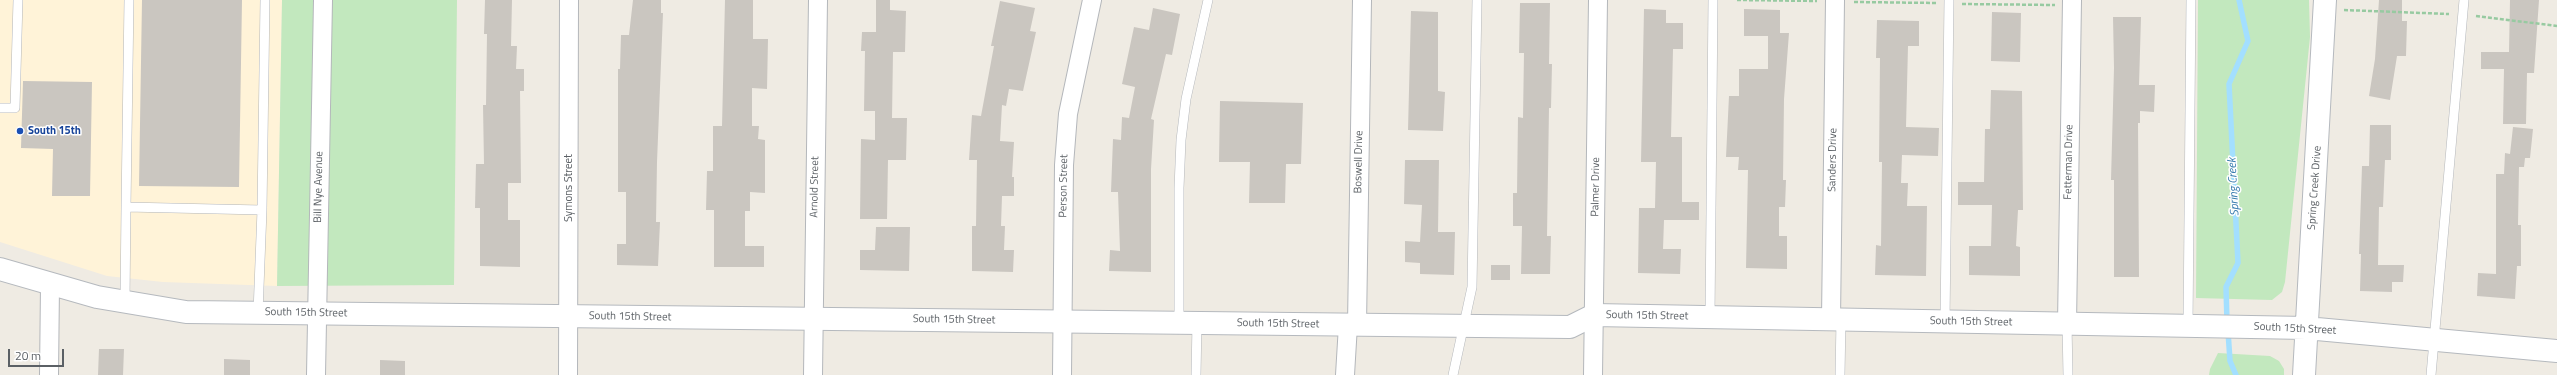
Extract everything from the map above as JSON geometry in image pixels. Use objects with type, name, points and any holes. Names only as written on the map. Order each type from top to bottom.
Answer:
[{"type":"main road","name":"Spring Creek Drive","points":[[2304,375],[2325,4]]},
{"type":"main road","name":"South 15th Street","points":[[0,269],[50,285],[186,312],[1570,327],[1594,315],[2306,328],[2557,351]]},
{"type":"street","name":"Bill Nye Avenue","points":[[316,375],[323,0]]},
{"type":"street","name":"Symons Street","points":[[568,375],[569,0]]},
{"type":"street","name":"Arnold Street","points":[[813,375],[818,0]]},
{"type":"street","name":"Person Street","points":[[1062,375],[1064,166],[1068,114],[1092,0]]},
{"type":"street","name":"Boswell Drive","points":[[1345,375],[1352,325],[1362,0]]},
{"type":"street","name":"Palmer Drive","points":[[1593,375],[1598,0]]},
{"type":"street","name":"Sanders Drive","points":[[1835,1],[1836,320]]},
{"type":"street","name":"Fetterman Drive","points":[[2067,324],[2072,3]]},
{"type":"street","points":[[49,375],[50,285]]},
{"type":"lane","points":[[0,108],[15,108],[18,0]]},
{"type":"lane","points":[[125,301],[129,0]]},
{"type":"lane","points":[[258,313],[262,210],[265,0]]},
{"type":"lane","points":[[1196,375],[1188,323],[1178,188],[1181,140],[1186,99],[1208,0]]},
{"type":"lane","points":[[1453,375],[1472,287],[1477,0]]},
{"type":"lane","points":[[1710,317],[1713,0]]},
{"type":"lane","points":[[2188,326],[2191,0]]},
{"type":"lane","points":[[2431,375],[2464,0]]},
{"type":"lane","points":[[1945,321],[1949,2]]},
{"type":"lane","points":[[126,207],[262,210]]},
{"type":"lane","points":[[1836,320],[1840,375]]},
{"type":"lane","points":[[2067,324],[2068,375]]},
{"type":"path","points":[[1737,0],[2072,3]]},
{"type":"path","points":[[2325,4],[2463,15],[2557,26]]},
{"type":"shaded area","points":[[0,0],[282,0],[277,286],[163,282],[107,276],[0,242]]},
{"type":"green space","points":[[282,0],[457,0],[454,285],[277,286]]},
{"type":"green space","points":[[2198,0],[2309,0],[2310,37],[2285,282],[2282,292],[2272,300],[2196,298]]},
{"type":"green space","points":[[2218,353],[2270,356],[2279,361],[2284,369],[2284,375],[2209,375],[2210,369]]},
{"type":"building","points":[[142,0],[242,0],[239,187],[139,186]]},
{"type":"building","points":[[485,0],[512,0],[511,46],[517,46],[516,69],[524,69],[524,91],[520,91],[521,183],[508,183],[508,220],[520,220],[520,267],[480,266],[480,208],[475,208],[476,164],[484,164],[483,105],[486,105],[487,34],[484,34]]},
{"type":"building","points":[[633,0],[661,0],[661,13],[663,13],[657,162],[656,222],[660,222],[658,266],[617,265],[617,244],[626,244],[626,192],[618,192],[618,69],[620,69],[621,35],[629,35]]},
{"type":"building","points":[[725,0],[753,0],[753,39],[768,39],[767,89],[752,88],[752,126],[759,126],[758,139],[765,140],[765,193],[750,192],[750,211],[745,211],[745,246],[764,246],[764,267],[714,267],[714,210],[706,210],[707,171],[713,171],[713,126],[722,126]]},
{"type":"building","points":[[876,0],[890,0],[890,10],[906,11],[905,52],[893,52],[892,118],[907,118],[906,160],[888,160],[887,219],[860,219],[861,139],[875,140],[875,111],[864,111],[865,51],[861,51],[862,32],[876,32]]},
{"type":"building","points":[[2379,0],[2402,0],[2402,21],[2407,21],[2406,56],[2397,56],[2390,100],[2369,96],[2375,59]]},
{"type":"building","points":[[2510,0],[2539,0],[2534,73],[2527,73],[2526,124],[2503,124],[2504,69],[2481,69],[2481,52],[2509,52]]},
{"type":"building","points":[[1000,1],[1035,8],[1030,31],[1036,32],[1023,91],[1009,89],[1006,106],[1002,105],[1000,141],[1014,142],[1012,177],[1014,177],[1014,196],[1002,196],[1001,226],[1005,226],[1004,250],[1014,250],[1013,272],[972,271],[972,226],[976,226],[977,160],[969,160],[972,115],[981,116],[994,46],[991,46]]},
{"type":"building","points":[[1520,3],[1550,3],[1549,64],[1552,64],[1551,108],[1549,108],[1547,236],[1551,236],[1550,274],[1521,274],[1522,226],[1513,226],[1513,193],[1517,193],[1518,117],[1523,118],[1524,53],[1519,53]]},
{"type":"building","points":[[1153,8],[1180,14],[1172,55],[1166,54],[1151,119],[1154,120],[1151,169],[1151,272],[1109,271],[1110,250],[1120,251],[1118,192],[1111,192],[1113,139],[1121,140],[1122,117],[1129,118],[1135,87],[1122,84],[1134,27],[1149,30]]},
{"type":"building","points":[[1644,9],[1666,10],[1666,23],[1683,23],[1683,49],[1673,49],[1671,137],[1682,137],[1682,202],[1699,202],[1699,220],[1664,220],[1663,249],[1681,249],[1680,274],[1638,273],[1639,208],[1655,208],[1656,162],[1641,162]]},
{"type":"building","points":[[1744,9],[1780,10],[1780,33],[1789,33],[1784,99],[1783,180],[1786,180],[1785,207],[1779,207],[1779,236],[1787,236],[1787,269],[1746,268],[1748,170],[1738,170],[1739,157],[1726,157],[1729,96],[1739,96],[1739,69],[1768,69],[1768,36],[1744,36]]},
{"type":"building","points":[[1411,11],[1438,12],[1438,91],[1445,92],[1443,131],[1408,130]]},
{"type":"building","points":[[1992,12],[2021,13],[2020,62],[1991,61]]},
{"type":"building","points":[[2113,17],[2141,17],[2139,85],[2155,85],[2154,112],[2140,111],[2140,123],[2138,123],[2139,277],[2114,277],[2114,180],[2111,180],[2114,68]]},
{"type":"building","points":[[1877,20],[1919,21],[1919,46],[1908,46],[1906,127],[1939,128],[1938,156],[1902,155],[1901,183],[1908,183],[1907,206],[1927,206],[1926,276],[1875,275],[1876,245],[1881,246],[1882,162],[1879,162],[1880,58],[1876,58]]},
{"type":"building","points":[[23,81],[92,82],[90,196],[52,196],[53,149],[21,148]]},
{"type":"building","points":[[1991,90],[2022,91],[2023,210],[2018,210],[2016,246],[2020,247],[2020,276],[1969,275],[1969,246],[1991,246],[1992,205],[1958,205],[1958,182],[1984,182],[1985,129],[1990,129]]},
{"type":"building","points":[[1220,101],[1303,103],[1301,164],[1286,164],[1285,203],[1249,203],[1250,162],[1219,162]]},
{"type":"building","points":[[2370,125],[2391,125],[2391,160],[2385,160],[2383,207],[2379,207],[2378,265],[2404,265],[2403,282],[2392,282],[2392,292],[2360,291],[2361,254],[2359,254],[2362,166],[2369,166]]},
{"type":"building","points":[[2513,127],[2533,129],[2530,158],[2525,158],[2524,167],[2519,167],[2518,225],[2521,225],[2521,266],[2517,266],[2515,299],[2477,296],[2478,273],[2496,274],[2496,174],[2504,174],[2505,153],[2510,154]]},
{"type":"building","points":[[1405,160],[1439,160],[1438,232],[1455,232],[1454,275],[1420,274],[1420,263],[1405,262],[1405,241],[1420,242],[1422,205],[1404,204]]},
{"type":"building","points":[[876,227],[910,227],[909,271],[860,270],[860,250],[875,250]]},
{"type":"building","points":[[1491,265],[1510,265],[1510,280],[1491,280]]},
{"type":"building","points":[[99,349],[124,349],[123,375],[98,375]]},
{"type":"building","points":[[224,359],[250,360],[250,375],[224,375]]},
{"type":"building","points":[[380,360],[405,361],[405,375],[380,375]]},
{"type":"waterway","name":"Spring Creek","points":[[2227,322],[2226,287],[2238,263],[2229,84],[2248,41],[2239,0]]},
{"type":"waterway","name":"Spring Creek","points":[[2228,331],[2230,361],[2236,375]]},
{"type":"place","name":"South 15th","points":[[20,131]]}]
